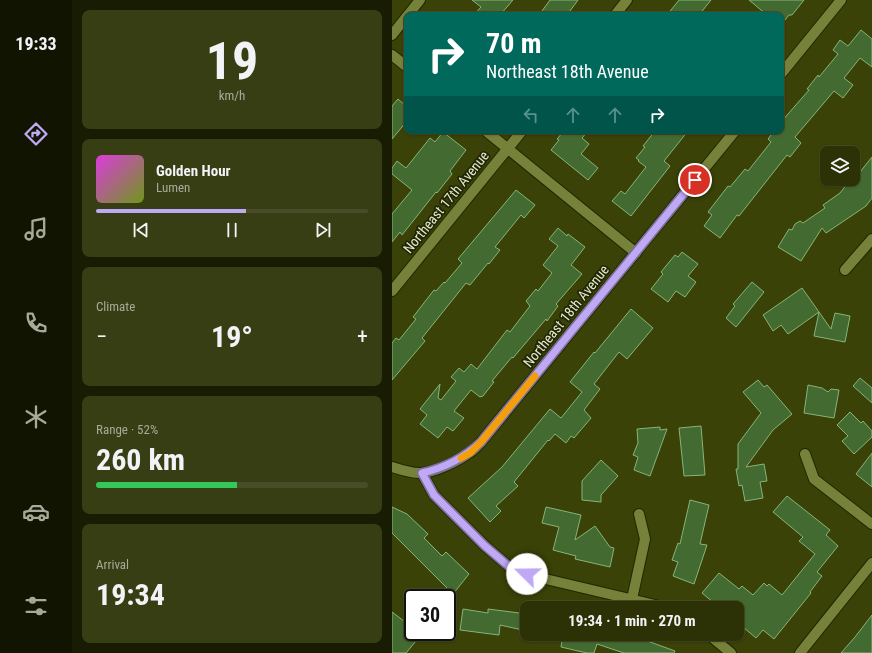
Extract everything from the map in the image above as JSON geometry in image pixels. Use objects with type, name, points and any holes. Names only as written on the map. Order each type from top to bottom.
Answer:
[{"type":"street","points":[[411,12],[420,0]]},
{"type":"street","points":[[617,12],[627,0]]},
{"type":"street","points":[[784,70],[841,0]]},
{"type":"street","points":[[392,35],[404,21]]},
{"type":"street","points":[[392,55],[404,65]]},
{"type":"street","points":[[490,134],[636,253]]},
{"type":"street","name":"Northeast 17th Avenue","points":[[392,291],[520,134]]},
{"type":"street","name":"Northeast 18th Avenue","points":[[392,467],[410,472],[422,473],[455,461],[470,453],[481,442],[733,134]]},
{"type":"street","points":[[845,270],[872,239]]},
{"type":"street","points":[[805,454],[814,479],[872,524]]},
{"type":"street","points":[[422,473],[434,495],[485,546],[512,569],[537,577],[640,601]]},
{"type":"street","points":[[632,599],[645,539],[639,514]]},
{"type":"street","points":[[800,653],[872,564]]},
{"type":"street","points":[[716,641],[731,653]]},
{"type":"building","points":[[472,0],[513,0],[503,12],[477,12],[481,7]]},
{"type":"building","points":[[550,0],[578,0],[569,12],[541,12]]},
{"type":"building","points":[[679,0],[711,0],[701,12],[669,12]]},
{"type":"building","points":[[749,0],[804,0],[792,15],[789,15],[784,21],[784,12],[763,12]]},
{"type":"building","points":[[861,30],[872,39],[872,67],[860,58],[844,78],[853,85],[843,98],[834,91],[795,137],[801,143],[790,157],[787,155],[739,216],[737,215],[720,238],[704,226],[712,215],[708,212],[728,186],[730,187],[745,169],[748,171],[771,142],[768,139],[772,134],[784,134],[784,119],[809,90],[807,89],[818,75],[819,77],[838,54],[833,50],[840,40],[848,46]]},
{"type":"building","points":[[398,99],[404,104],[404,125],[392,139],[392,106]]},
{"type":"building","points":[[441,134],[446,134],[466,150],[450,171],[452,174],[437,193],[436,192],[402,235],[400,232],[392,242],[392,214],[412,190],[392,174],[392,168],[397,161],[406,168],[430,138],[435,142]]},
{"type":"building","points":[[561,134],[585,134],[582,138],[589,144],[581,154],[598,168],[588,180],[551,150],[559,140],[557,139]]},
{"type":"building","points":[[653,134],[686,134],[664,161],[670,166],[631,216],[612,201],[621,191],[625,194],[646,167],[636,158],[645,147],[643,146]]},
{"type":"building","points":[[872,157],[872,198],[866,206],[826,233],[822,228],[801,261],[778,247],[789,229],[792,230],[795,224],[800,221],[803,223],[825,208],[823,205],[840,193],[846,186],[860,186],[860,172]]},
{"type":"building","points":[[516,190],[535,205],[524,218],[521,215],[495,247],[500,250],[470,285],[466,283],[422,338],[425,341],[392,380],[392,343],[396,338],[399,340],[416,319],[413,317],[434,290],[436,291],[444,282],[445,283],[462,263],[458,259]]},
{"type":"building","points":[[558,228],[567,236],[568,234],[585,247],[571,265],[582,274],[556,304],[558,306],[547,321],[546,319],[492,381],[494,382],[483,396],[480,397],[471,390],[454,411],[464,418],[453,431],[447,427],[438,438],[420,424],[427,415],[420,409],[440,384],[438,398],[441,400],[456,381],[451,377],[459,368],[464,372],[471,364],[477,369],[507,330],[510,332],[530,306],[526,301],[536,289],[538,291],[552,273],[543,265],[558,246],[549,239]]},
{"type":"building","points":[[682,252],[698,264],[688,276],[696,282],[685,297],[676,291],[668,302],[651,289],[663,274],[661,272],[675,255],[678,257]]},
{"type":"building","points":[[752,282],[764,292],[736,327],[726,318],[735,306],[733,304]]},
{"type":"building","points":[[802,288],[819,312],[788,334],[781,325],[773,331],[763,315]]},
{"type":"building","points":[[631,309],[653,328],[627,359],[619,352],[594,384],[600,389],[584,410],[591,418],[574,438],[571,436],[566,443],[555,434],[549,441],[548,440],[514,482],[518,486],[496,506],[501,511],[490,522],[468,498],[502,467],[550,409],[561,418],[582,392],[570,382]]},
{"type":"building","points":[[819,312],[831,329],[835,313],[850,316],[845,342],[814,336]]},
{"type":"building","points":[[860,378],[872,388],[872,403],[853,386]]},
{"type":"building","points":[[758,380],[764,387],[767,385],[792,414],[773,430],[746,467],[764,464],[767,481],[760,482],[763,498],[745,501],[742,485],[739,486],[736,469],[738,469],[738,444],[761,413],[743,392]]},
{"type":"building","points":[[808,385],[822,388],[828,392],[831,389],[839,390],[834,418],[804,413]]},
{"type":"building","points":[[850,412],[861,423],[863,421],[872,431],[872,437],[854,454],[842,441],[848,436],[837,425]]},
{"type":"building","points":[[701,426],[705,475],[684,476],[679,428]]},
{"type":"building","points":[[660,427],[660,430],[667,429],[650,476],[634,470],[638,457],[633,455],[638,443],[637,429]]},
{"type":"building","points":[[872,453],[872,487],[856,474]]},
{"type":"building","points":[[601,460],[618,476],[601,495],[601,502],[582,500],[582,481]]},
{"type":"building","points":[[787,496],[830,530],[826,535],[838,546],[817,572],[822,576],[810,592],[811,593],[774,639],[763,630],[756,638],[744,628],[744,601],[712,601],[702,593],[719,573],[739,589],[742,586],[753,595],[764,583],[767,586],[769,584],[782,595],[815,554],[799,541],[803,537],[773,512]]},
{"type":"building","points":[[690,500],[709,505],[700,544],[707,545],[694,584],[673,576],[678,562],[672,560],[678,543],[680,544]]},
{"type":"building","points":[[392,507],[407,514],[428,534],[424,538],[442,556],[446,552],[469,574],[456,590],[456,589],[448,589],[392,533]]},
{"type":"building","points":[[546,507],[581,515],[575,540],[595,526],[610,547],[614,548],[610,567],[575,559],[576,556],[553,550],[559,527],[542,523]]},
{"type":"building","points":[[463,609],[488,613],[488,609],[520,613],[520,629],[500,625],[499,635],[460,630]]},
{"type":"building","points":[[392,612],[404,621],[404,641],[416,641],[406,653],[392,653]]},
{"type":"building","points":[[872,615],[872,653],[841,653],[855,637]]},
{"type":"building","points":[[562,641],[647,641],[675,651],[674,653],[624,653],[597,644],[594,653],[587,653],[561,647]]},
{"type":"slow traffic","points":[[461,458],[470,453],[481,442],[535,376]]},
{"type":"route","points":[[527,574],[512,569],[485,546],[434,495],[422,473],[455,461],[470,453],[481,442],[695,180]]}]
